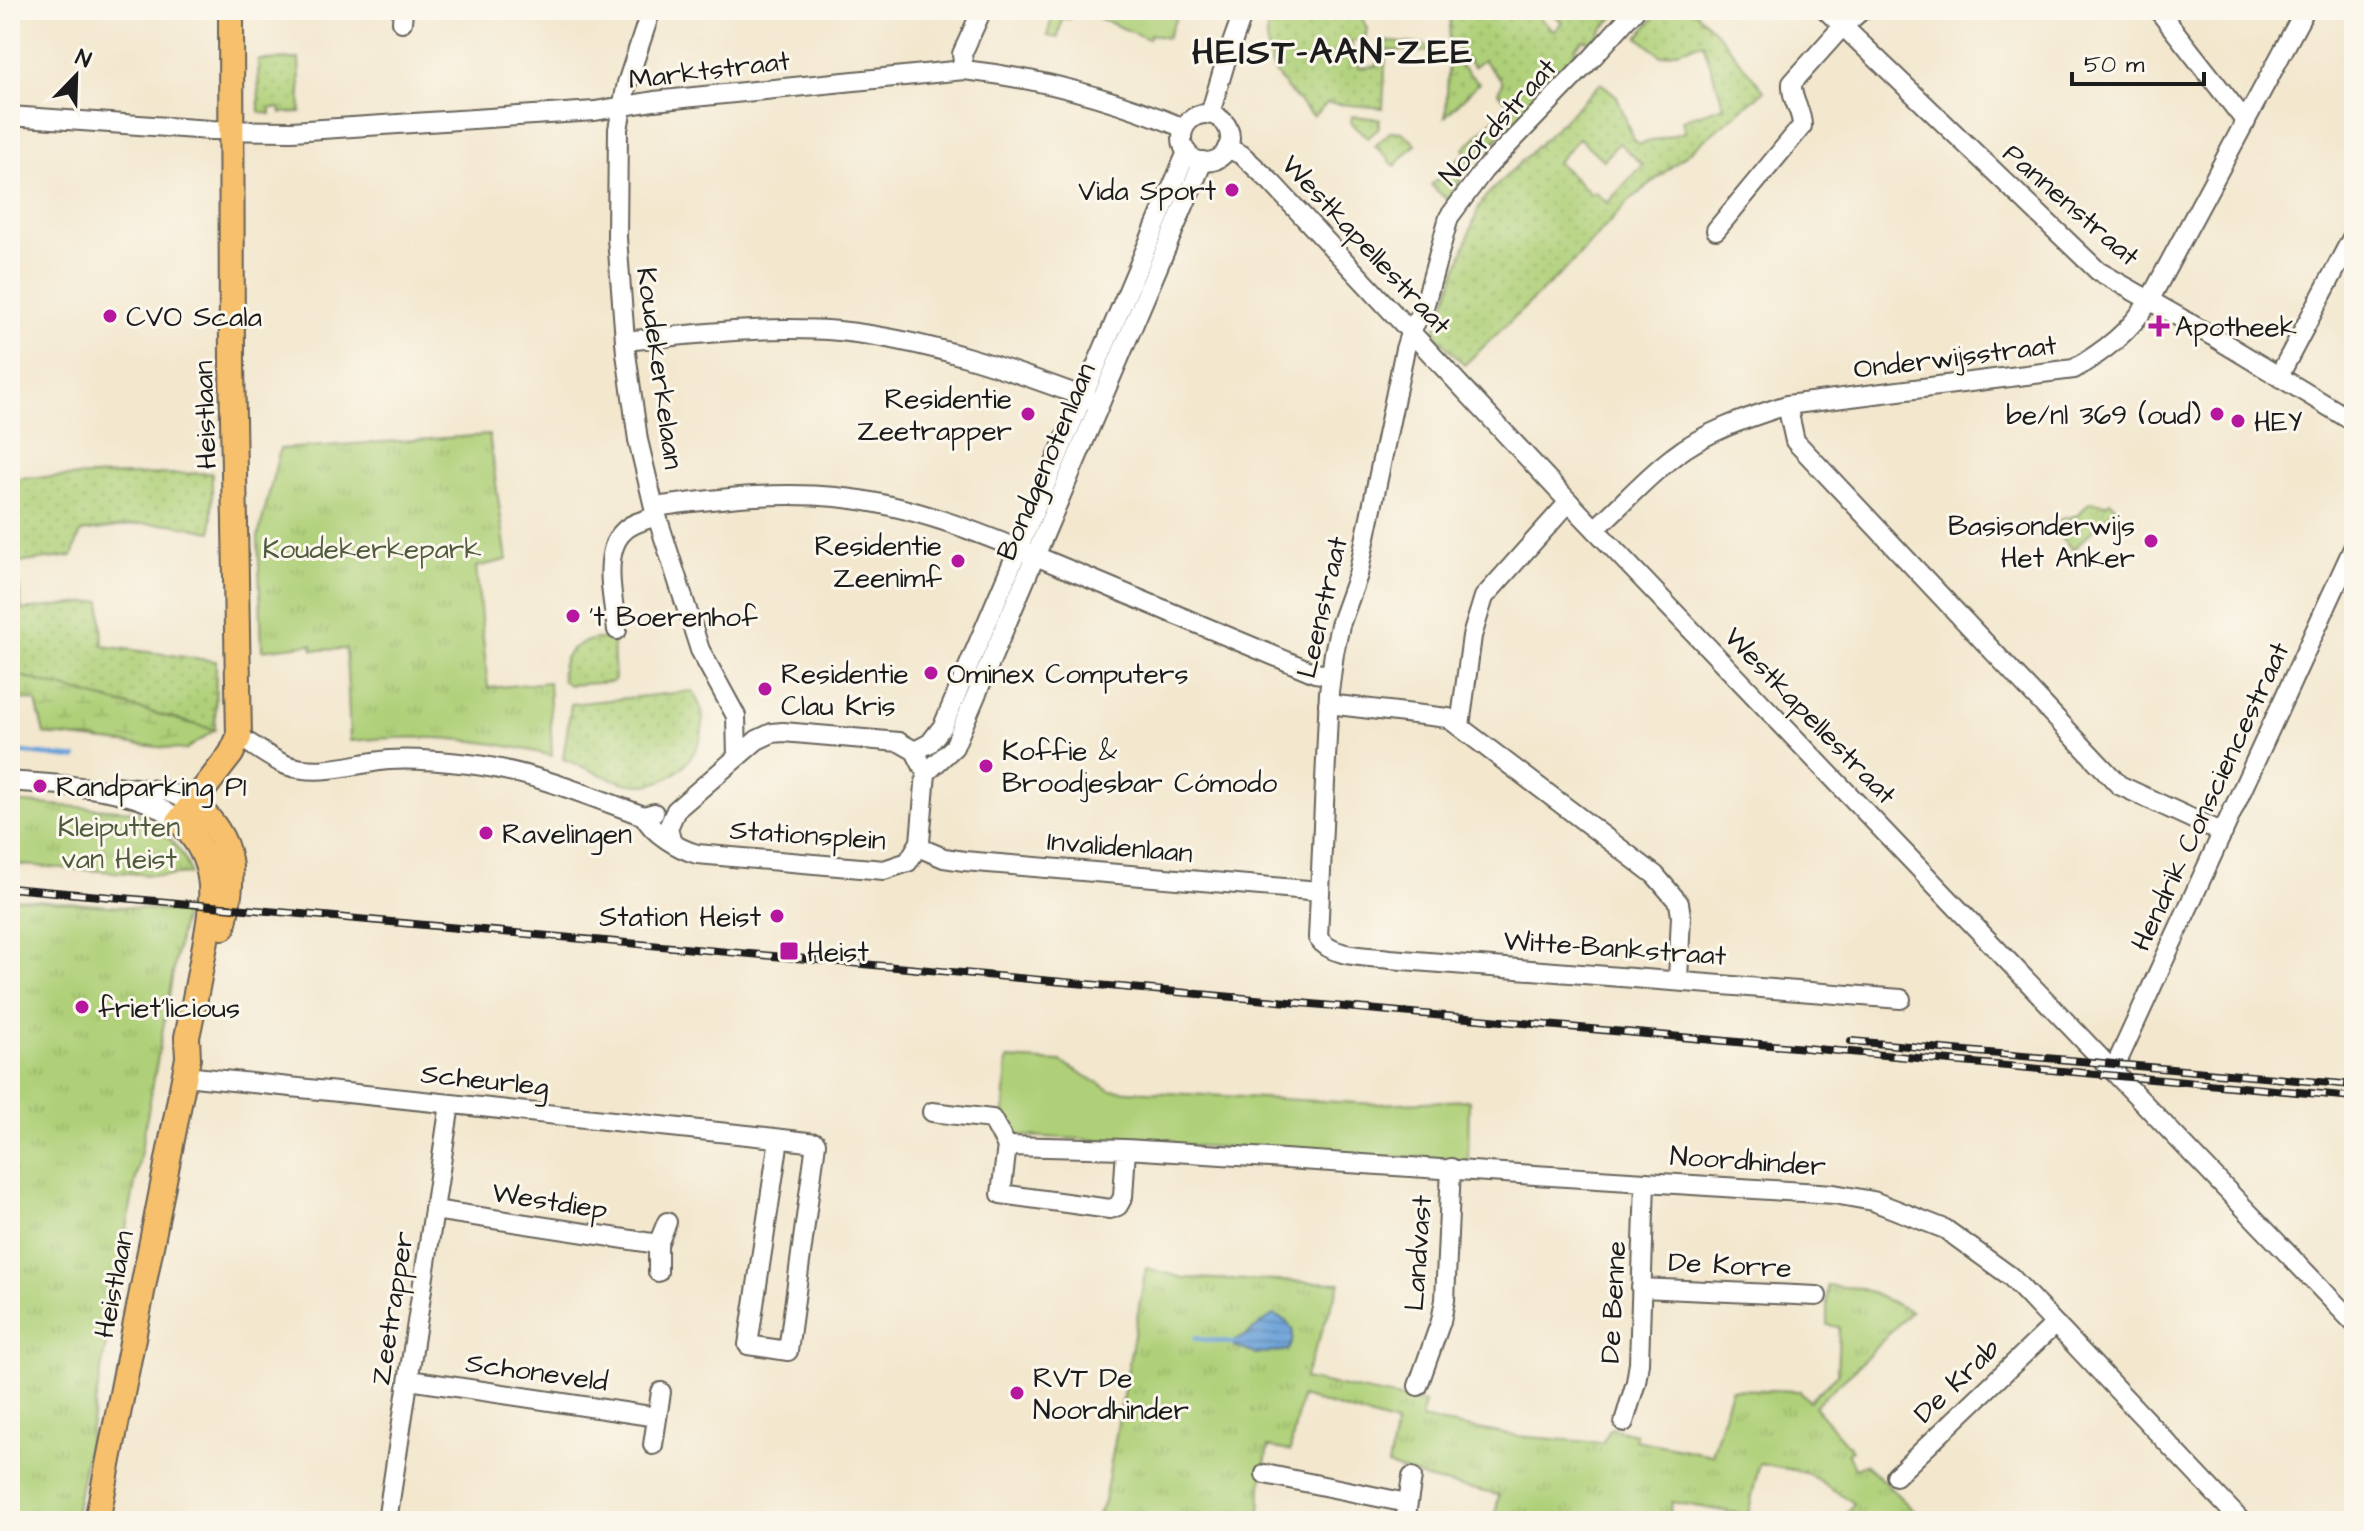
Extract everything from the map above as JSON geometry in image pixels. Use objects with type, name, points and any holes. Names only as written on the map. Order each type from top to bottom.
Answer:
[{"type":"main road","name":"Heistlaan","points":[[231,10],[232,365],[239,737]]},
{"type":"main road","points":[[186,812],[231,754],[239,737]]},
{"type":"main road","name":"Heistlaan","points":[[97,1521],[186,1067],[197,1039],[232,873],[219,832],[186,812]]},
{"type":"street","name":"Koudekerkelaan","points":[[651,10],[627,83],[618,129],[617,238],[625,341],[638,440],[655,511],[700,650],[736,716],[737,757]]},
{"type":"street","points":[[964,70],[962,54],[982,10]]},
{"type":"street","points":[[1210,114],[1244,10]]},
{"type":"street","name":"Noordstraat","points":[[1411,330],[1423,311],[1449,217],[1484,170],[1635,10]]},
{"type":"street","name":"Pannenstraat","points":[[1826,10],[2098,271],[2354,422]]},
{"type":"street","points":[[1716,230],[1802,126],[1802,116],[1792,97],[1792,83],[1842,27],[1862,10]]},
{"type":"street","points":[[2158,10],[2246,122]]},
{"type":"street","name":"Onderwijsstraat","points":[[1595,529],[1673,457],[1741,420],[1787,405],[2074,369],[2107,349],[2140,315],[2149,301],[2305,10]]},
{"type":"street","name":"Marktstraat","points":[[10,116],[292,131],[621,108],[654,101],[964,70],[1012,75],[1112,102],[1184,128]]},
{"type":"street","points":[[1199,114],[1210,114],[1220,118],[1227,127],[1230,137],[1227,148],[1221,156],[1195,157],[1182,137],[1184,128],[1199,114]]},
{"type":"street","name":"Westkapellestraat","points":[[1227,148],[1242,155],[1272,183],[1569,502],[2354,1323]]},
{"type":"street","name":"Bondgenotenlaan","points":[[926,773],[954,747],[1082,396],[1195,157]]},
{"type":"street","name":"Bondgenotenlaan","points":[[915,751],[930,743],[943,726],[1100,403],[1195,157]]},
{"type":"street","points":[[2279,376],[2354,234]]},
{"type":"street","name":"Leenstraat","points":[[1325,948],[1318,938],[1330,675],[1340,625],[1358,575],[1411,330]]},
{"type":"street","points":[[625,341],[749,331],[836,331],[886,337],[993,364],[1100,403]]},
{"type":"street","points":[[1787,405],[1795,441],[2119,785],[2223,833]]},
{"type":"street","points":[[617,630],[610,572],[616,544],[624,531],[655,511],[746,495],[836,497],[934,519],[1026,552],[1315,673],[1330,675]]},
{"type":"street","points":[[1460,726],[1472,636],[1484,597],[1569,502]]},
{"type":"street","name":"Hendrik Consciencestraat","points":[[2114,1069],[2354,546]]},
{"type":"street","points":[[1328,704],[1448,718],[1655,875],[1679,903],[1678,980]]},
{"type":"street","points":[[736,716],[772,733],[889,739],[915,751],[926,773]]},
{"type":"street","name":"Stationsplein","points":[[676,810],[757,740],[772,733]]},
{"type":"street","points":[[239,737],[275,759],[300,769],[329,770],[390,760],[473,764],[506,770],[553,783],[644,816],[671,840]]},
{"type":"street","name":"Stationsplein","points":[[671,840],[685,851],[697,854],[884,870],[902,866],[918,847],[926,773]]},
{"type":"street","points":[[10,781],[100,789],[120,785],[153,788],[172,793],[186,812]]},
{"type":"street","points":[[644,816],[676,810]]},
{"type":"street","points":[[671,840],[668,828],[676,810]]},
{"type":"street","name":"Invalidenlaan","points":[[918,847],[944,858],[964,861],[1320,891]]},
{"type":"street","name":"Witte-Bankstraat","points":[[1325,948],[1390,959],[1901,999]]},
{"type":"street","name":"Scheurleg","points":[[186,1067],[450,1104],[779,1139],[816,1143],[788,1351],[748,1345],[779,1139]]},
{"type":"street","name":"Zeetrapper","points":[[387,1521],[450,1104]]},
{"type":"street","points":[[932,1112],[992,1119],[1007,1146],[1001,1194],[1110,1209],[1118,1206],[1123,1197],[1126,1149]]},
{"type":"street","name":"Noordhinder","points":[[1007,1146],[1126,1149],[1451,1168],[1473,1172],[1834,1194],[1873,1201],[1945,1229],[2010,1276],[2241,1521]]},
{"type":"street","name":"Landvast","points":[[1418,1386],[1441,1321],[1445,1300],[1451,1168]]},
{"type":"street","name":"De Benne","points":[[1624,1422],[1636,1382],[1645,1182]]},
{"type":"street","name":"Westdiep","points":[[434,1210],[658,1244]]},
{"type":"street","points":[[658,1272],[658,1244],[667,1222]]},
{"type":"street","name":"De Korre","points":[[1641,1288],[1817,1296]]},
{"type":"street","name":"De Krab","points":[[1896,1476],[2055,1324]]},
{"type":"street","name":"Schoneveld","points":[[409,1380],[657,1417]]},
{"type":"street","points":[[653,1445],[661,1392]]},
{"type":"street","points":[[1265,1474],[1406,1512],[1412,1477]]},
{"type":"green space","points":[[1054,10],[1072,10],[1070,19],[1062,18],[1058,38],[1047,36]]},
{"type":"green space","points":[[1080,10],[1180,10],[1167,38],[1150,34],[1148,39]]},
{"type":"green space","points":[[1269,10],[1358,10],[1367,28],[1365,41],[1352,41],[1350,62],[1359,63],[1359,68],[1377,66],[1380,41],[1426,45],[1430,52],[1386,50],[1383,108],[1327,103],[1313,116],[1281,81],[1269,58]]},
{"type":"green space","points":[[1451,10],[1531,10],[1554,31],[1562,22],[1549,10],[1619,10],[1593,41],[1583,40],[1575,48],[1577,59],[1470,166],[1447,200],[1431,185],[1509,104],[1498,92],[1502,84],[1500,79],[1483,60],[1474,67],[1449,40]]},
{"type":"green space","points":[[1660,10],[1693,10],[1720,36],[1764,91],[1627,203],[1574,261],[1464,365],[1434,333],[1479,207],[1486,196],[1601,83],[1617,96],[1633,139],[1640,144],[1685,132],[1682,120],[1724,106],[1703,43],[1661,56],[1638,37]],"holes":[[[1579,138],[1603,160],[1619,143],[1643,165],[1607,203],[1595,192],[1592,195],[1557,162]]]},
{"type":"green space","points":[[1449,54],[1479,83],[1445,117],[1446,112]]},
{"type":"green space","points":[[299,59],[301,112],[281,113],[280,108],[271,108],[271,114],[259,112],[258,60]]},
{"type":"green space","points":[[1352,116],[1380,119],[1378,129],[1368,138],[1351,123]]},
{"type":"green space","points":[[1391,131],[1402,132],[1416,144],[1395,166],[1375,146]]},
{"type":"green space","name":"Koudekerkepark","points":[[489,435],[507,560],[476,567],[488,688],[549,682],[552,756],[477,741],[427,737],[350,741],[346,649],[313,650],[312,644],[262,650],[258,537],[280,449]]},
{"type":"green space","points":[[212,473],[212,532],[171,524],[140,524],[81,532],[72,556],[16,563],[22,610],[101,601],[103,646],[216,661],[215,730],[10,673],[10,478]]},
{"type":"green space","points":[[2110,501],[2116,507],[2073,550],[2050,526],[2056,521],[2078,515],[2090,502],[2106,504]]},
{"type":"green space","points":[[596,639],[611,639],[613,642],[615,679],[612,682],[569,685],[562,680],[565,658],[574,647]]},
{"type":"green space","points":[[10,673],[215,730],[185,750],[44,734],[36,701],[10,698]]},
{"type":"green space","points":[[693,691],[703,717],[702,733],[692,756],[664,780],[652,784],[630,784],[563,759],[571,704]]},
{"type":"green space","name":"Kleiputten van Heist","points":[[10,802],[134,811],[145,816],[146,821],[174,843],[190,874],[165,876],[10,864]]},
{"type":"green space","points":[[10,898],[184,912],[74,1521],[10,1521]]},
{"type":"green space","points":[[1007,1059],[1061,1062],[1111,1090],[1377,1104],[1469,1100],[1468,1161],[1008,1135],[1003,1127]]},
{"type":"green space","points":[[1146,1268],[1184,1278],[1340,1283],[1304,1379],[1425,1403],[1421,1419],[1517,1436],[1602,1443],[1611,1428],[1636,1434],[1635,1440],[1712,1455],[1731,1389],[1800,1391],[1809,1401],[1837,1375],[1839,1327],[1827,1325],[1827,1286],[1861,1288],[1911,1311],[1814,1406],[1852,1450],[1847,1453],[1854,1468],[1865,1464],[1925,1521],[1842,1521],[1854,1503],[1805,1472],[1759,1464],[1748,1515],[1672,1502],[1669,1521],[1494,1521],[1499,1495],[1434,1481],[1388,1466],[1396,1424],[1301,1397],[1290,1451],[1268,1447],[1261,1486],[1260,1521],[1221,1521],[1196,1514],[1187,1521],[1095,1521],[1104,1501]]},
{"type":"water","points":[[1273,1315],[1291,1328],[1293,1338],[1288,1350],[1255,1354],[1234,1346],[1235,1340]]},
{"type":"waterway","points":[[10,751],[76,758]]},
{"type":"waterway","points":[[1195,1338],[1234,1343]]},
{"type":"railway","points":[[10,888],[2354,1097]]},
{"type":"railway","points":[[1851,1041],[2354,1085]]},
{"type":"place","name":"Vida Sport","points":[[1232,190]]},
{"type":"place","name":"CVO Scala","points":[[110,316]]},
{"type":"place","name":"Apotheek","points":[[2159,326]]},
{"type":"place","name":"Residentie Zeetrapper","points":[[1028,414]]},
{"type":"place","name":"be/nl 369 (oud)","points":[[2217,414]]},
{"type":"place","name":"HEY","points":[[2238,421]]},
{"type":"place","name":"Basisonderwijs Het Anker","points":[[2151,541]]},
{"type":"place","name":"Residentie Zeenimf","points":[[958,561]]},
{"type":"place","name":"'t Boerenhof","points":[[573,616]]},
{"type":"place","name":"Ominex Computers","points":[[931,673]]},
{"type":"place","name":"Residentie Clau Kris","points":[[765,689]]},
{"type":"place","name":"Koffie & Broodjesbar Cómodo","points":[[986,766]]},
{"type":"place","name":"Randparking P1","points":[[40,786]]},
{"type":"place","name":"Ravelingen","points":[[486,833]]},
{"type":"place","name":"Station Heist","points":[[777,916]]},
{"type":"place","name":"Heist","points":[[789,951]]},
{"type":"place","name":"friet'licious","points":[[82,1007]]},
{"type":"place","name":"RVT De Noordhinder","points":[[1017,1393]]},
{"type":"district","name":"HEIST-AAN-ZEE","points":[[1333,50]]}]
